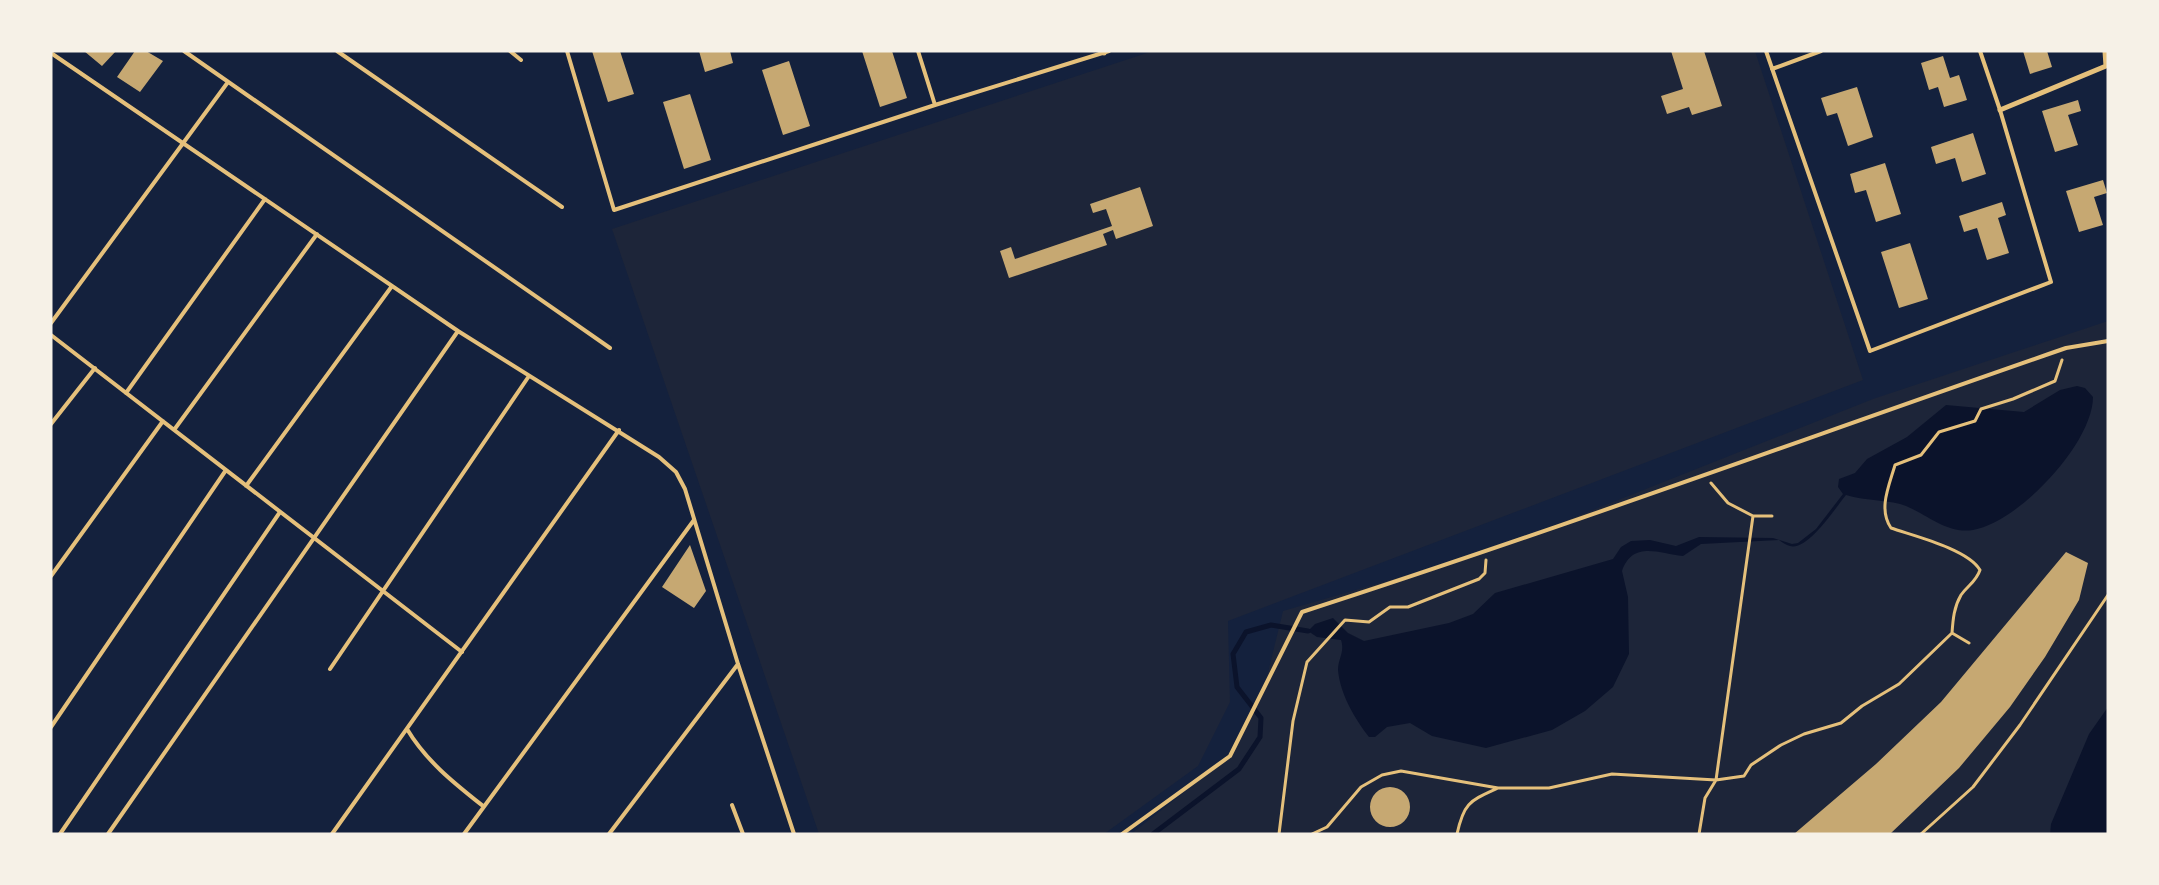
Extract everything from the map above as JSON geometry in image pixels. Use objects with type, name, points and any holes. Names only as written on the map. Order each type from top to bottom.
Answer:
[{"type":"street","points":[[2000,110],[2106,66],[2105,51]]},
{"type":"lane","points":[[184,51],[610,348]]},
{"type":"lane","points":[[337,51],[562,207]]},
{"type":"lane","points":[[510,51],[521,60]]},
{"type":"lane","points":[[567,51],[614,210],[935,105],[1106,52]]},
{"type":"lane","points":[[918,51],[935,105]]},
{"type":"lane","points":[[1766,51],[1870,351],[2051,282],[2000,110],[1980,51]]},
{"type":"lane","points":[[1772,69],[1821,51]]},
{"type":"lane","points":[[51,53],[458,331],[619,430],[659,457],[676,472],[685,489],[738,664],[794,834]]},
{"type":"lane","points":[[51,322],[228,82]]},
{"type":"lane","points":[[126,393],[265,199]]},
{"type":"lane","points":[[174,430],[317,234]]},
{"type":"lane","points":[[246,486],[392,286]]},
{"type":"lane","points":[[108,834],[458,331]]},
{"type":"lane","points":[[51,334],[462,652]]},
{"type":"lane","points":[[1122,834],[1230,756],[1302,612],[1486,552],[1703,474],[2066,348],[2108,341]]},
{"type":"lane","points":[[51,424],[94,368]]},
{"type":"lane","points":[[330,669],[529,376]]},
{"type":"lane","points":[[51,576],[163,421]]},
{"type":"lane","points":[[332,834],[619,430]]},
{"type":"lane","points":[[51,727],[226,470]]},
{"type":"lane","points":[[60,834],[280,512]]},
{"type":"lane","points":[[464,834],[694,520]]},
{"type":"lane","points":[[609,834],[738,664]]},
{"type":"lane","points":[[407,729],[419,749],[430,761],[483,806]]},
{"type":"lane","points":[[732,805],[743,834]]},
{"type":"path","points":[[1312,834],[1328,827],[1361,787],[1382,775],[1401,771],[1498,788],[1549,788],[1612,774],[1716,780],[1744,776],[1751,765],[1781,745],[1804,734],[1841,723],[1862,706],[1899,684],[1952,633],[1953,614],[1962,594],[1977,579],[1980,570],[1976,562],[1952,550],[1891,528],[1886,521],[1884,506],[1894,466],[1921,455],[1939,432],[1975,421],[1981,409],[2013,399],[2055,381],[2066,348]]},
{"type":"path","points":[[1703,474],[1728,504],[1753,516],[1772,516]]},
{"type":"path","points":[[1699,834],[1705,798],[1716,780],[1753,516]]},
{"type":"path","points":[[1279,834],[1293,721],[1307,662],[1345,620],[1369,622],[1390,607],[1408,607],[1479,579],[1485,573],[1486,552]]},
{"type":"path","points":[[1921,834],[1973,787],[2020,725],[2108,595]]},
{"type":"path","points":[[1952,633],[1969,643]]},
{"type":"path","points":[[1457,834],[1461,815],[1472,800],[1498,788]]},
{"type":"shaded area","points":[[1153,51],[1755,51],[1863,380],[1228,621],[1230,702],[1198,766],[1104,834],[819,834],[612,229]]},
{"type":"shaded area","points":[[2108,321],[2108,834],[1131,834],[1230,756],[1266,681],[1283,611],[1487,552],[1873,399]]},
{"type":"shaded area","points":[[2077,386],[2085,388],[2093,397],[2090,416],[2081,436],[2050,478],[2031,497],[1991,524],[1973,530],[1955,529],[1946,527],[1900,504],[1846,495],[1821,527],[1805,542],[1797,546],[1789,546],[1779,540],[1701,544],[1683,556],[1648,551],[1633,555],[1627,561],[1622,571],[1628,597],[1629,654],[1613,687],[1585,711],[1552,730],[1486,748],[1432,736],[1410,723],[1387,727],[1375,737],[1369,737],[1345,697],[1339,679],[1338,666],[1342,652],[1341,640],[1317,637],[1308,631],[1315,624],[1333,618],[1348,633],[1364,641],[1449,623],[1473,614],[1495,593],[1613,559],[1621,547],[1631,541],[1650,540],[1676,546],[1699,537],[1773,538],[1792,544],[1798,543],[1816,529],[1843,494],[1838,487],[1839,479],[1855,473],[1867,459],[1907,437],[1946,405],[2024,412],[2060,390]]},
{"type":"shaded area","points":[[2108,707],[2108,834],[2050,834],[2051,824],[2089,734]]},
{"type":"building","points":[[84,51],[116,51],[102,66]]},
{"type":"building","points":[[135,51],[146,51],[163,61],[140,92],[117,77]]},
{"type":"building","points":[[592,51],[620,51],[634,94],[608,102]]},
{"type":"building","points":[[699,51],[730,51],[733,63],[705,72]]},
{"type":"building","points":[[862,51],[892,51],[907,98],[880,107]]},
{"type":"building","points":[[1671,51],[1704,51],[1722,106],[1692,115],[1689,107],[1667,114],[1661,96],[1683,89]]},
{"type":"building","points":[[2023,51],[2047,51],[2052,67],[2030,74]]},
{"type":"building","points":[[1943,56],[1950,78],[1959,75],[1967,100],[1944,107],[1938,87],[1929,90],[1921,63]]},
{"type":"building","points":[[789,61],[810,126],[783,135],[762,70]]},
{"type":"building","points":[[1857,87],[1873,137],[1848,146],[1837,113],[1827,116],[1821,98]]},
{"type":"building","points":[[690,94],[711,160],[684,169],[663,102]]},
{"type":"building","points":[[2078,100],[2081,111],[2068,115],[2078,145],[2055,152],[2042,111]]},
{"type":"building","points":[[1973,133],[1986,174],[1962,182],[1955,158],[1936,164],[1931,147]]},
{"type":"building","points":[[1885,163],[1901,214],[1876,222],[1866,190],[1855,193],[1850,174]]},
{"type":"building","points":[[2103,180],[2107,193],[2094,197],[2103,225],[2079,232],[2066,191]]},
{"type":"building","points":[[1140,187],[1153,226],[1116,239],[1113,230],[1103,234],[1107,245],[1009,278],[1000,251],[1011,247],[1015,259],[1112,226],[1106,209],[1093,213],[1090,204]]},
{"type":"building","points":[[2002,202],[2006,215],[1998,218],[2009,253],[1987,260],[1977,228],[1964,232],[1959,216]]},
{"type":"building","points":[[1910,243],[1928,299],[1899,308],[1881,252]]},
{"type":"building","points":[[690,545],[706,591],[694,608],[662,587]]},
{"type":"building","points":[[2066,552],[2088,563],[2079,600],[2045,657],[2010,707],[1959,768],[1890,834],[1794,834],[1876,764],[1941,702]]},
{"type":"building","points":[[1394,787],[1401,790],[1407,796],[1410,807],[1409,815],[1401,824],[1394,827],[1386,827],[1379,824],[1371,815],[1370,803],[1373,796],[1382,788]]},
{"type":"waterway","points":[[1153,834],[1239,769],[1260,737],[1261,718],[1237,687],[1233,654],[1246,632],[1271,625],[1308,631]]}]
